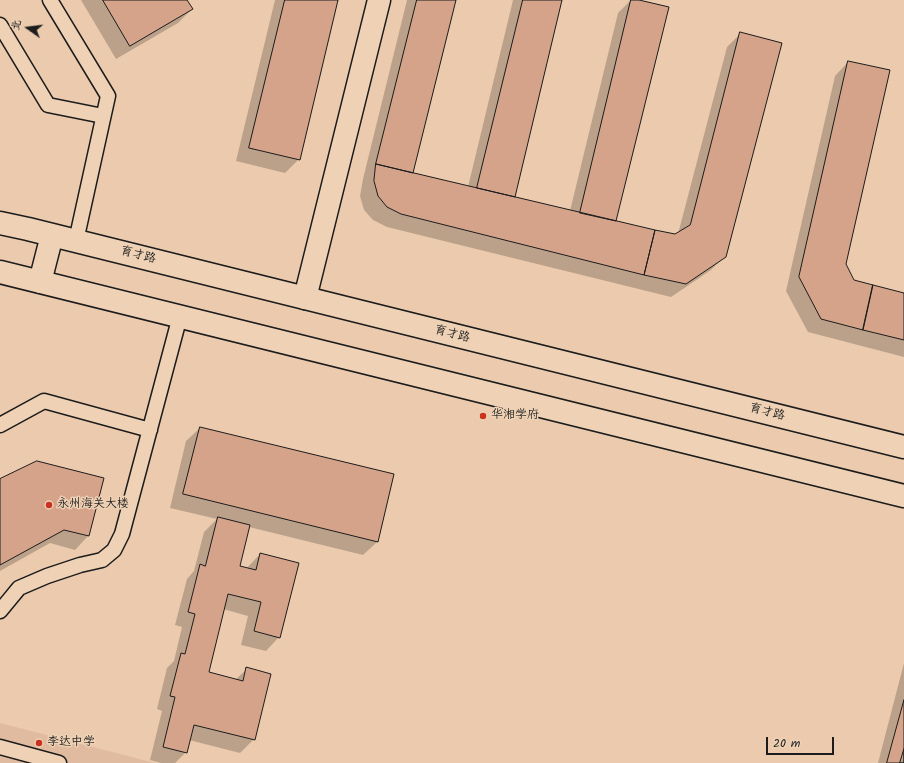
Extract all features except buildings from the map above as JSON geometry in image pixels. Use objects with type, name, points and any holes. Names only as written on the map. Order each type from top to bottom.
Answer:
[{"type":"main road","points":[[305,298],[379,0]]},
{"type":"main road","points":[[0,208],[28,229]]},
{"type":"main road","name":"育才路","points":[[0,223],[904,447]]},
{"type":"main road","points":[[40,282],[52,235]]},
{"type":"main road","points":[[6,275],[180,316],[904,496]]},
{"type":"lane","points":[[50,0],[108,96],[76,241]]},
{"type":"lane","points":[[0,25],[48,105],[104,116]]},
{"type":"lane","points":[[0,611],[19,588],[80,565],[102,560],[114,550],[122,534],[180,316]]},
{"type":"lane","points":[[0,425],[44,401],[150,430]]},
{"type":"lane","points":[[0,747],[59,763]]},
{"type":"shaded area","name":"李达中学","points":[[0,723],[155,763],[0,763]]},
{"type":"place","name":"华湘学府","points":[[483,416]]},
{"type":"place","name":"永州海关大楼","points":[[49,505]]},
{"type":"place","name":"李达中学","points":[[39,743]]}]
